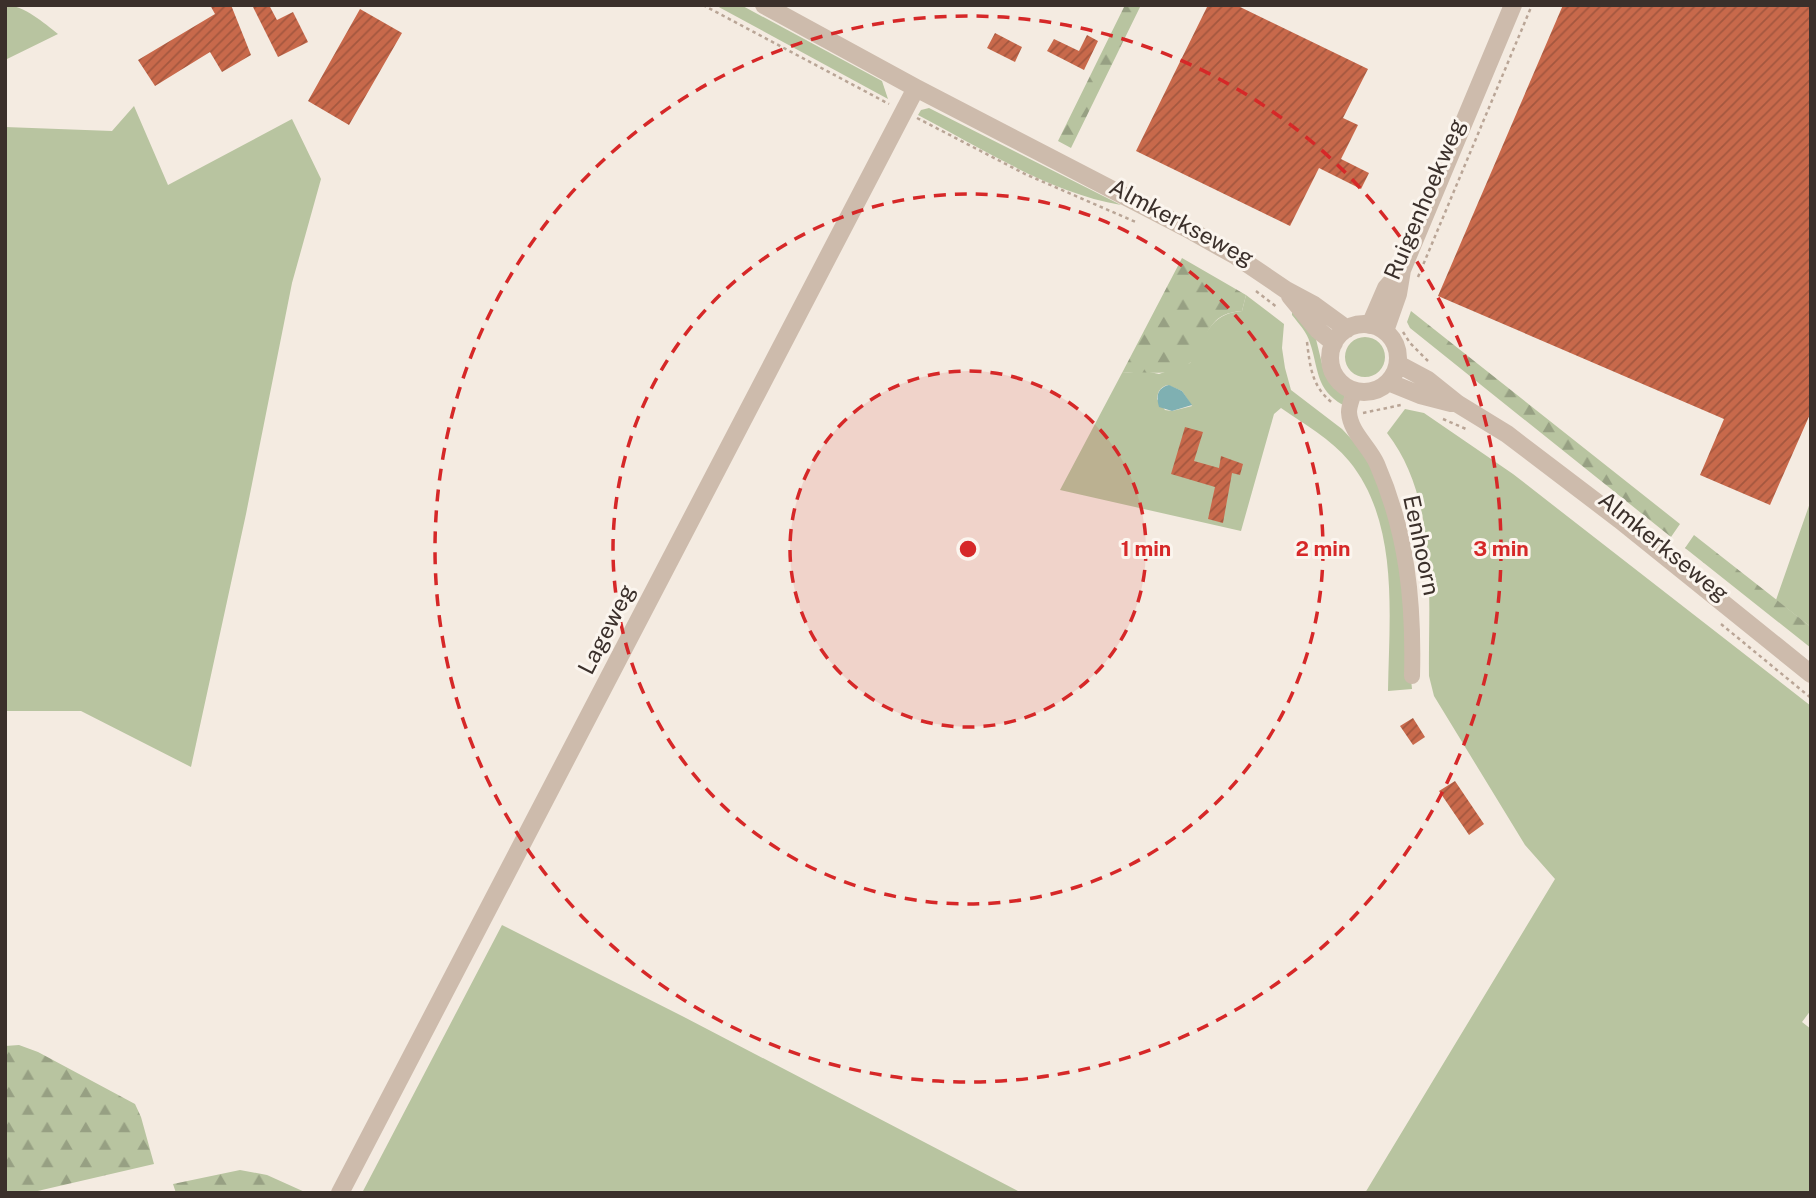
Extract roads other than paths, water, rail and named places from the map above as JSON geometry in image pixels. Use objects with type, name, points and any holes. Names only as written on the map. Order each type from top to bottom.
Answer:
[{"type":"street","name":"Almkerkseweg","points":[[764,5],[916,88],[1186,228],[1314,305],[1347,329]]},
{"type":"street","name":"Ruigenhoekweg","points":[[1385,328],[1386,288],[1410,274],[1513,5]]},
{"type":"street","name":"Lageweg","points":[[340,1193],[916,88]]},
{"type":"street","name":"Almkerkseweg","points":[[1286,290],[1318,330],[1334,343]]},
{"type":"street","points":[[1354,326],[1385,328],[1398,352],[1398,364],[1388,383],[1372,391],[1354,391],[1344,385],[1331,366],[1330,354],[1334,343],[1347,329],[1354,326]]},
{"type":"street","name":"Almkerkseweg","points":[[1398,364],[1421,394]]},
{"type":"street","name":"Almkerkseweg","points":[[1388,383],[1458,404],[1507,434],[1811,674]]},
{"type":"street","name":"Eenhoorn","points":[[1354,391],[1349,411],[1354,429],[1374,457],[1398,520],[1413,621],[1412,676]]},
{"type":"water","points":[[1169,385],[1182,391],[1192,405],[1172,411],[1159,407],[1158,393]]}]
